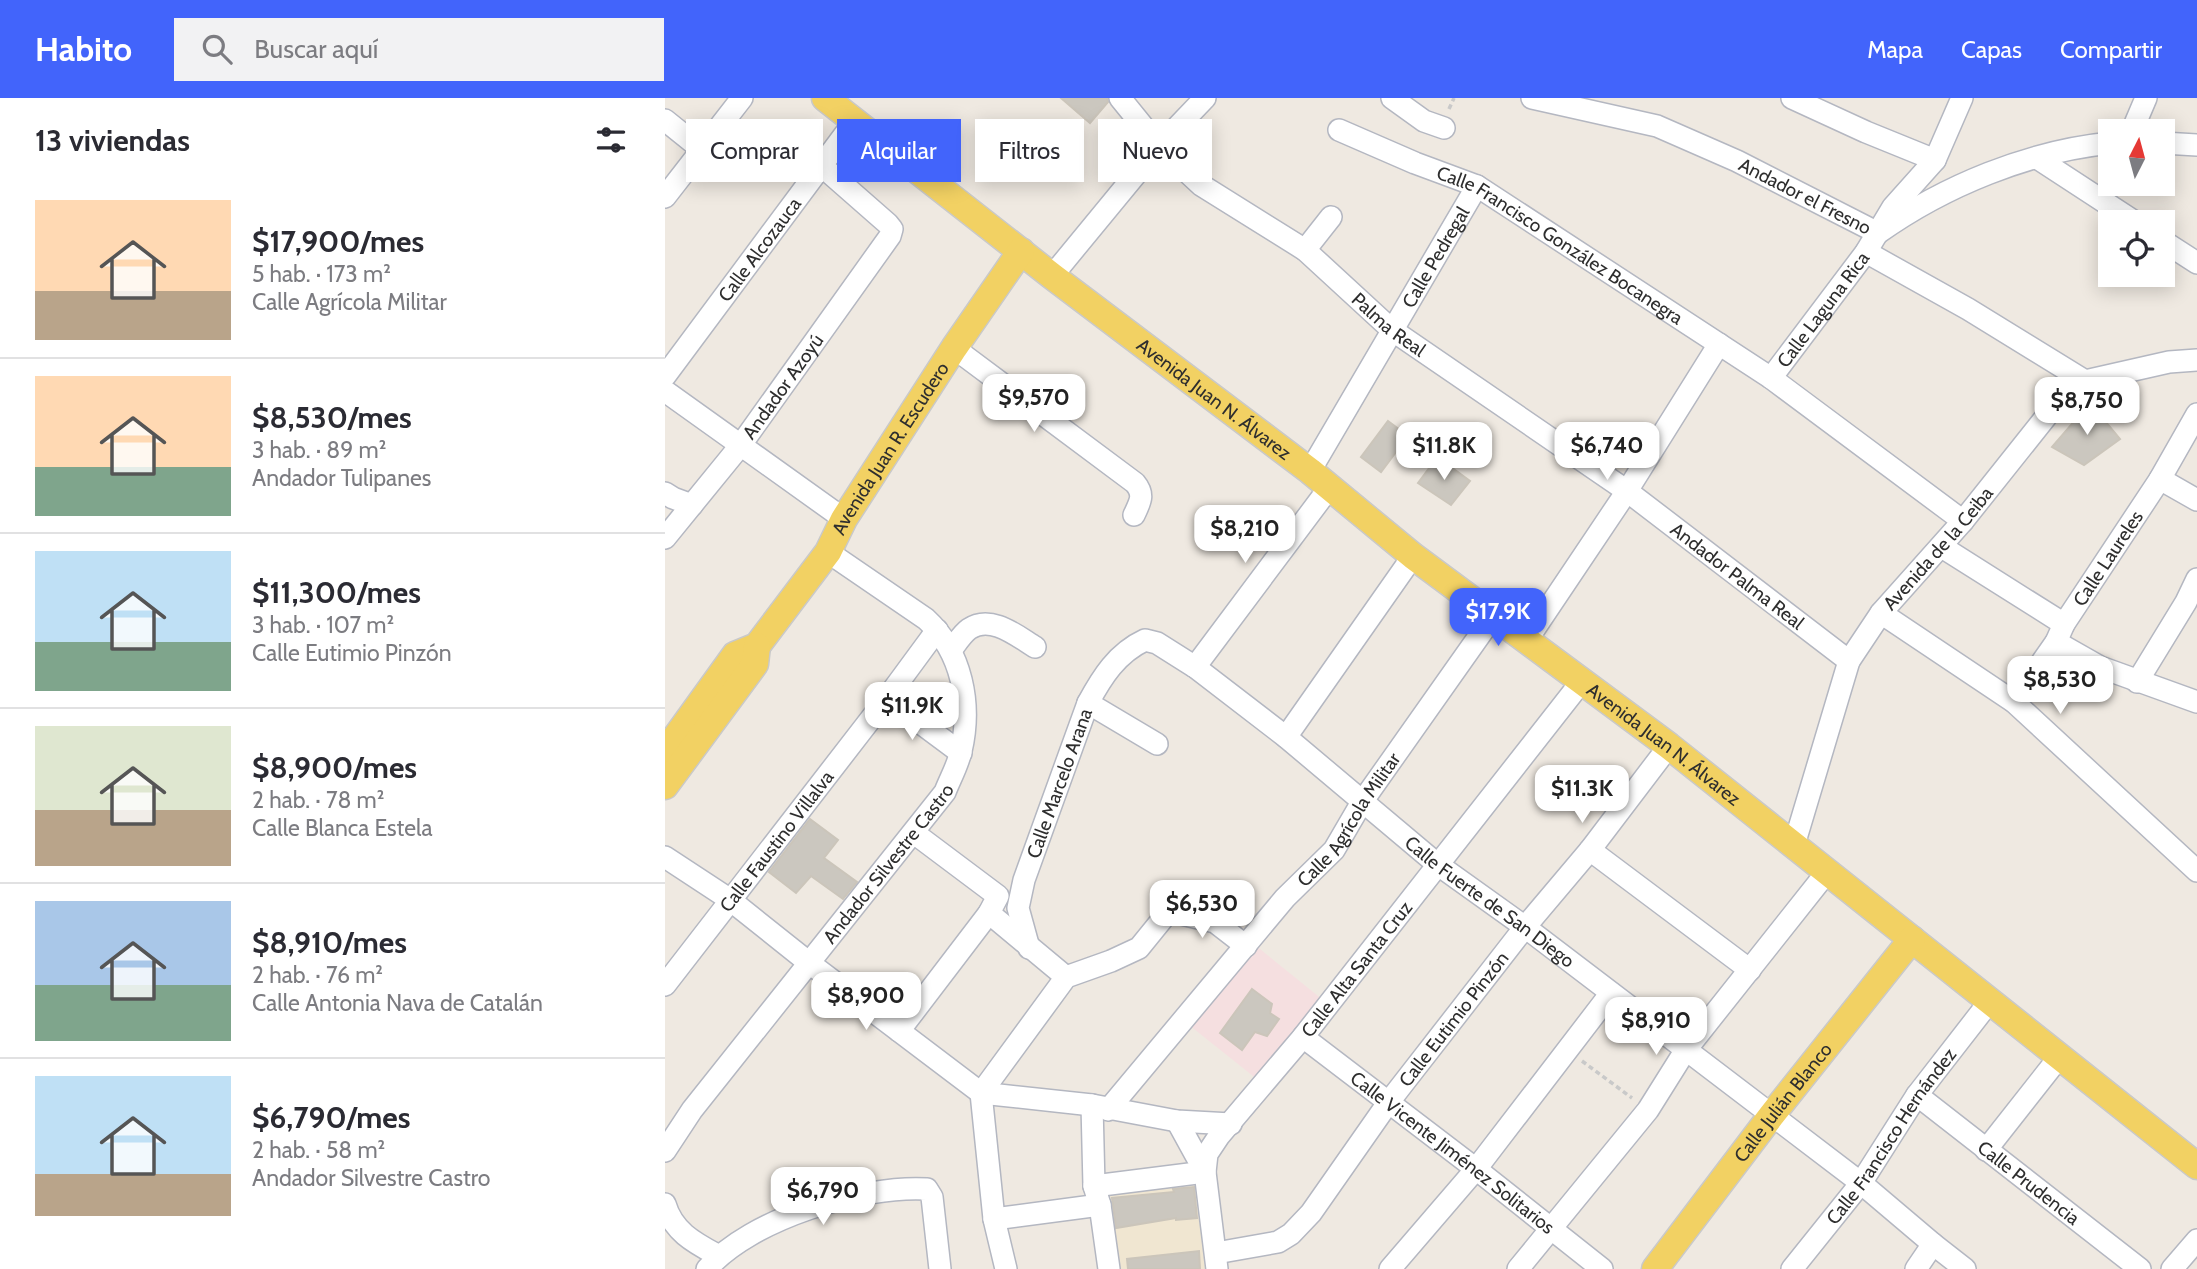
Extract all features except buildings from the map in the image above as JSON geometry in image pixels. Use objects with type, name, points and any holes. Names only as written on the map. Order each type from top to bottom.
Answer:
[{"type":"main road","name":"Avenida Juan N. Álvarez","points":[[839,106],[1052,276],[1320,480],[1413,556],[1669,746],[2197,1166]]},
{"type":"main road","name":"Avenida Juan R. Escudero","points":[[665,752],[735,655],[757,646],[828,552],[843,519],[954,348],[1021,251]]},
{"type":"main road","name":"Avenida Juan R. Escudero","points":[[665,786],[755,664],[757,646]]},
{"type":"main road","name":"Calle Julián Blanco","points":[[1655,1269],[1770,1116],[1912,939]]},
{"type":"street","points":[[725,119],[742,98]]},
{"type":"street","name":"Palma Real","points":[[1120,98],[1137,119]]},
{"type":"street","points":[[1185,119],[1205,98]]},
{"type":"street","points":[[1392,98],[1424,121],[1444,128]]},
{"type":"street","name":"Andador el Fresno","points":[[1532,98],[1657,126],[1737,161],[1878,233],[1959,184],[2037,158],[2080,146],[2098,144]]},
{"type":"street","points":[[1792,98],[1865,132],[1935,160]]},
{"type":"street","name":"Calle Laguna Rica","points":[[1771,378],[1866,252],[1893,207],[1935,160],[1962,98]]},
{"type":"street","points":[[2137,119],[2146,98]]},
{"type":"street","name":"Calle Alcozauca","points":[[823,167],[839,106]]},
{"type":"street","points":[[665,120],[686,137]]},
{"type":"street","name":"Calle Francisco González Bocanegra","points":[[1339,130],[1477,186],[1771,378],[1963,522]]},
{"type":"street","points":[[2175,144],[2197,145]]},
{"type":"street","points":[[2037,158],[2117,210]]},
{"type":"street","name":"Andador Azoyú","points":[[665,538],[740,446],[890,236],[892,229],[823,167]]},
{"type":"street","points":[[665,197],[686,169]]},
{"type":"street","name":"Calle Alcozauca","points":[[665,376],[812,182]]},
{"type":"street","points":[[1052,276],[1129,182]]},
{"type":"street","name":"Palma Real","points":[[1199,182],[1305,250],[1392,330],[1627,491]]},
{"type":"street","name":"Calle Pedregal","points":[[1195,667],[1320,480],[1392,330],[1477,186]]},
{"type":"street","points":[[1305,250],[1331,217]]},
{"type":"street","points":[[2175,249],[2197,263]]},
{"type":"street","points":[[1866,252],[1968,309],[2084,381]]},
{"type":"street","points":[[1527,640],[1627,491],[1719,344]]},
{"type":"street","points":[[954,348],[1135,483],[1141,490],[1142,498],[1134,515]]},
{"type":"street","name":"Avenida de la Ceiba","points":[[1794,845],[1849,661],[1881,614],[1963,522],[2053,408],[2084,381],[2169,362],[2197,360]]},
{"type":"street","points":[[665,391],[843,519]]},
{"type":"street","name":"Calle Laureles","points":[[2014,702],[2159,479],[2197,414]]},
{"type":"street","points":[[2159,479],[2197,500]]},
{"type":"street","name":"Andador Palma Real","points":[[1627,491],[1849,661]]},
{"type":"street","points":[[665,493],[692,505]]},
{"type":"street","points":[[1941,547],[2060,633],[2101,667],[2197,702]]},
{"type":"street","name":"Andador Silvestre Castro","points":[[665,1151],[692,1110],[945,792],[961,753],[965,724],[961,676],[951,650],[926,619],[828,552]]},
{"type":"street","points":[[1286,737],[1413,556]]},
{"type":"street","points":[[2137,682],[2191,604],[2197,579]]},
{"type":"street","points":[[1881,614],[2014,702],[2197,871]]},
{"type":"street","name":"Calle Agrícola Militar","points":[[1100,1107],[1246,946],[1285,898],[1334,850],[1362,802],[1494,615]]},
{"type":"street","points":[[951,650],[970,629],[984,625],[1002,627],[1035,648]]},
{"type":"street","name":"Calle Faustino Villalva","points":[[668,974],[887,698],[937,630]]},
{"type":"street","name":"Calle Fuerte de San Diego","points":[[1145,640],[1157,643],[1195,667],[1286,737],[1437,864],[1525,927],[1861,1183],[1965,1269]]},
{"type":"street","name":"Calle Marcelo Arana","points":[[1029,948],[1018,908],[1024,880],[1088,703],[1101,678],[1122,655],[1145,640]]},
{"type":"street","name":"Calle Alta Santa Cruz","points":[[1205,1171],[1207,1154],[1219,1136],[1303,1037],[1582,681]]},
{"type":"street","points":[[887,698],[961,753]]},
{"type":"street","points":[[1088,703],[1157,744]]},
{"type":"street","name":"Calle Eutimio Pinzón","points":[[1217,1261],[1277,1242],[1291,1234],[1311,1213],[1388,1103],[1525,927],[1590,850],[1669,746]]},
{"type":"street","points":[[899,1031],[989,913],[998,896],[914,833]]},
{"type":"street","points":[[1590,850],[1750,970]]},
{"type":"street","points":[[665,857],[729,899],[981,1093],[1100,1107],[1177,1121],[1231,1124]]},
{"type":"street","points":[[1518,1269],[1648,1110],[1685,1051],[1827,872]]},
{"type":"street","points":[[1006,1269],[994,1219],[981,1093],[1066,977],[1139,948],[1169,911],[1215,922],[1246,946]]},
{"type":"street","points":[[989,913],[1066,977]]},
{"type":"street","points":[[1390,1269],[1476,1168],[1611,993]]},
{"type":"street","name":"Calle Francisco Hernández","points":[[1792,1269],[1861,1183],[1917,1096],[1990,1001]]},
{"type":"street","name":"Calle Vicente Jiménez Solitarios","points":[[1303,1037],[1476,1168],[1602,1269]]},
{"type":"street","points":[[1986,1150],[2060,1056]]},
{"type":"street","name":"Calle Prudencia","points":[[1917,1096],[2140,1269]]},
{"type":"street","points":[[1100,1107],[1097,1195],[1109,1269]]},
{"type":"street","points":[[1177,1121],[1205,1171],[1217,1261]]},
{"type":"street","points":[[994,1219],[1205,1171]]},
{"type":"street","points":[[665,1204],[683,1236],[713,1262],[777,1220],[840,1199],[908,1188],[927,1189],[932,1197],[940,1269]]},
{"type":"street","points":[[2172,1269],[2197,1240]]},
{"type":"street","points":[[1916,1269],[1933,1244]]},
{"type":"path","points":[[1566,1050],[1648,1110]]},
{"type":"shaded area","points":[[1255,945],[1323,1000],[1258,1080],[1189,1025]]},
{"type":"shaded area","points":[[1195,1182],[1205,1269],[1112,1269],[1104,1192]]}]
